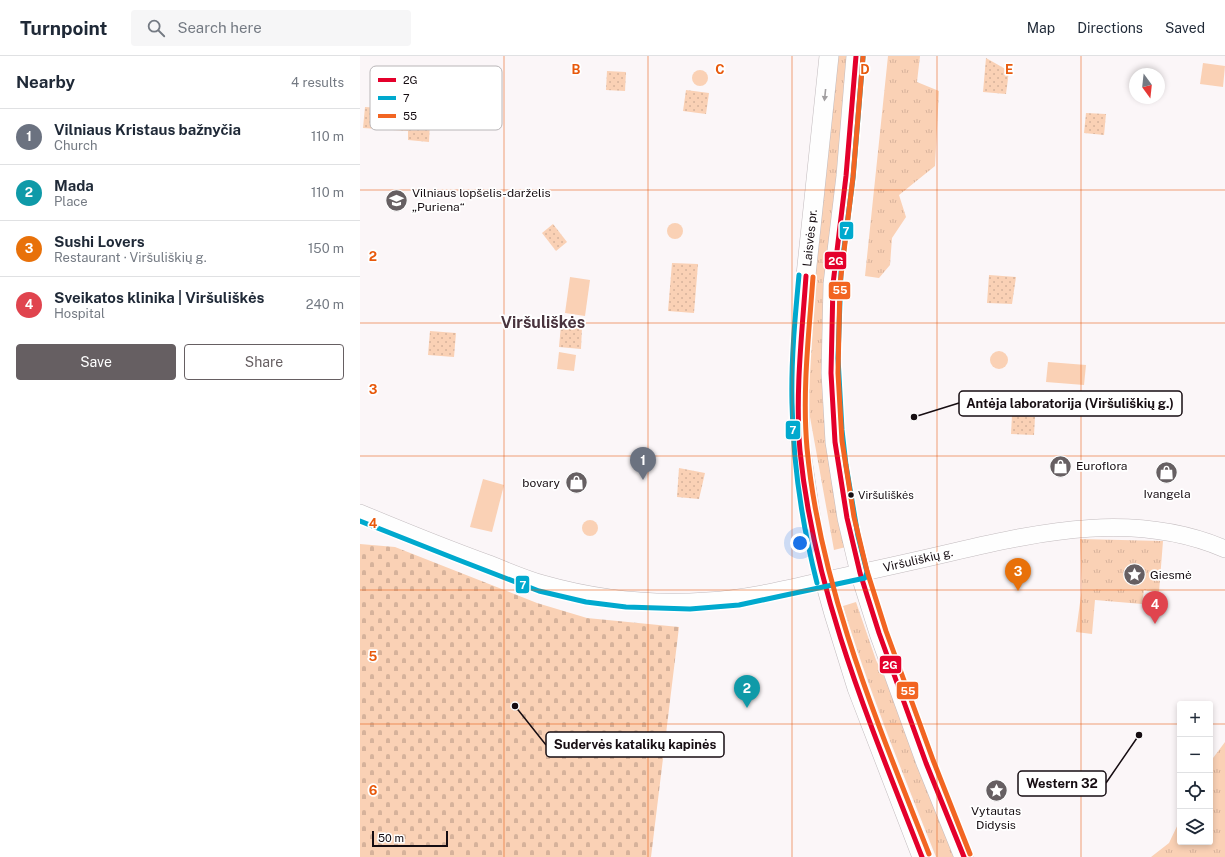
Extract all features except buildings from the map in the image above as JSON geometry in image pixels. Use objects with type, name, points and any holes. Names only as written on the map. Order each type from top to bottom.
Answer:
[{"type":"main road","name":"Laisvės pr.","points":[[829,56],[807,259],[799,377],[800,446],[811,524],[824,581],[857,688],[922,857]]},
{"type":"main road","points":[[856,56],[846,176],[833,284],[831,373],[835,442],[843,497],[853,549],[860,573],[879,632],[926,763],[964,857]]},
{"type":"main road","name":"Viršuliškių g.","points":[[360,513],[541,584],[588,595],[627,600],[690,602],[738,598],[824,581],[1006,540],[1058,531],[1098,527],[1136,528],[1169,533],[1196,539],[1225,549]]},
{"type":"green space","points":[[836,56],[850,56],[830,253],[846,547],[834,550],[810,417],[808,346]]},
{"type":"green space","points":[[888,56],[920,56],[917,82],[939,91],[935,166],[899,195],[906,217],[892,238],[890,265],[879,278],[865,276]]},
{"type":"green space","points":[[986,58],[1009,71],[1006,94],[983,92]]},
{"type":"green space","points":[[1203,63],[1225,66],[1223,87],[1200,84]]},
{"type":"green space","points":[[697,70],[703,70],[708,75],[706,84],[703,86],[697,86],[692,81],[692,75]]},
{"type":"green space","points":[[607,71],[626,72],[625,91],[606,90]]},
{"type":"green space","points":[[686,90],[709,93],[706,114],[683,111]]},
{"type":"green space","points":[[365,107],[370,107],[370,128],[363,128]]},
{"type":"green space","points":[[1086,113],[1106,114],[1104,135],[1084,133]]},
{"type":"green space","points":[[393,130],[430,130],[429,142],[408,140],[408,131]]},
{"type":"green space","points":[[672,223],[678,223],[683,228],[681,237],[678,239],[672,239],[667,234],[667,228]]},
{"type":"green space","points":[[553,224],[567,242],[556,251],[542,233]]},
{"type":"green space","points":[[672,263],[698,264],[694,313],[668,311]]},
{"type":"green space","points":[[989,275],[1016,277],[1012,304],[987,303]]},
{"type":"green space","points":[[570,277],[590,280],[585,316],[565,313]]},
{"type":"green space","points":[[561,325],[582,327],[581,349],[559,347]]},
{"type":"green space","points":[[430,331],[456,333],[454,357],[428,355]]},
{"type":"green space","points":[[999,351],[1005,354],[1008,360],[1005,366],[999,369],[993,366],[990,360],[993,354]]},
{"type":"green space","points":[[559,352],[576,355],[574,371],[557,369]]},
{"type":"green space","points":[[1048,362],[1086,365],[1084,385],[1046,382]]},
{"type":"green space","points":[[1012,415],[1035,417],[1034,435],[1011,434]]},
{"type":"green space","points":[[679,468],[705,473],[699,499],[677,497]]},
{"type":"green space","points":[[483,479],[504,485],[492,532],[470,527]]},
{"type":"green space","points":[[587,520],[593,520],[598,525],[596,534],[593,536],[587,536],[582,531],[582,525]]},
{"type":"green space","points":[[1080,539],[1163,541],[1159,592],[1144,590],[1142,604],[1095,600],[1092,634],[1076,632],[1082,588]]},
{"type":"green space","points":[[360,544],[395,547],[537,603],[587,618],[679,627],[651,857],[360,857]]},
{"type":"green space","points":[[856,602],[876,660],[896,701],[958,857],[936,857],[875,701],[853,638],[843,606]]},
{"type":"green space","points":[[1225,742],[1225,857],[1151,857],[1169,843],[1177,826],[1177,845],[1213,845],[1213,758]]},
{"type":"transit line","name":"2G","points":[[856,56],[846,176],[833,284],[831,373],[835,442],[847,518],[860,573],[879,633],[926,763],[964,857]]},
{"type":"transit line","name":"7","points":[[360,521],[539,591],[586,602],[626,607],[690,609],[739,605],[865,578],[867,572],[858,536],[846,465],[842,430],[838,358],[841,272],[853,178],[863,57]]},
{"type":"transit line","name":"55","points":[[863,57],[853,177],[840,284],[838,373],[842,441],[854,517],[867,571],[886,631],[933,760],[970,854]]},
{"type":"transit line","name":"7","points":[[799,275],[792,387],[794,449],[799,494],[817,583]]},
{"type":"transit line","name":"2G","points":[[806,276],[798,407],[800,451],[807,504],[831,607],[847,658],[883,758],[922,857]]},
{"type":"transit line","name":"55","points":[[813,277],[805,405],[807,448],[814,500],[824,552],[838,604],[871,705],[929,854]]},
{"type":"place","name":"Vilniaus lopšelis-darželis „Puriena“","points":[[396,200]]},
{"type":"place","name":"Antėja laboratorija (Viršuliškių g.)","points":[[914,417]]},
{"type":"place","name":"Euroflora","points":[[1061,466]]},
{"type":"place","name":"Ivangela","points":[[1167,473]]},
{"type":"place","name":"Vilniaus Kristaus bažnyčia","points":[[643,480]]},
{"type":"place","name":"bovary","points":[[576,483]]},
{"type":"place","name":"Viršuliškės","points":[[851,495]]},
{"type":"place","name":"Giesmė","points":[[1135,575]]},
{"type":"place","name":"Sushi Lovers","points":[[1018,591]]},
{"type":"place","name":"Sveikatos klinika | Viršuliškės","points":[[1155,624]]},
{"type":"place","name":"Sudervės katalikų kapinės","points":[[515,706]]},
{"type":"place","name":"Mada","points":[[747,708]]},
{"type":"place","name":"Western 32","points":[[1139,735]]},
{"type":"place","name":"Vytautas Didysis","points":[[996,790]]},
{"type":"district","name":"Viršuliškės","points":[[543,322]]}]
